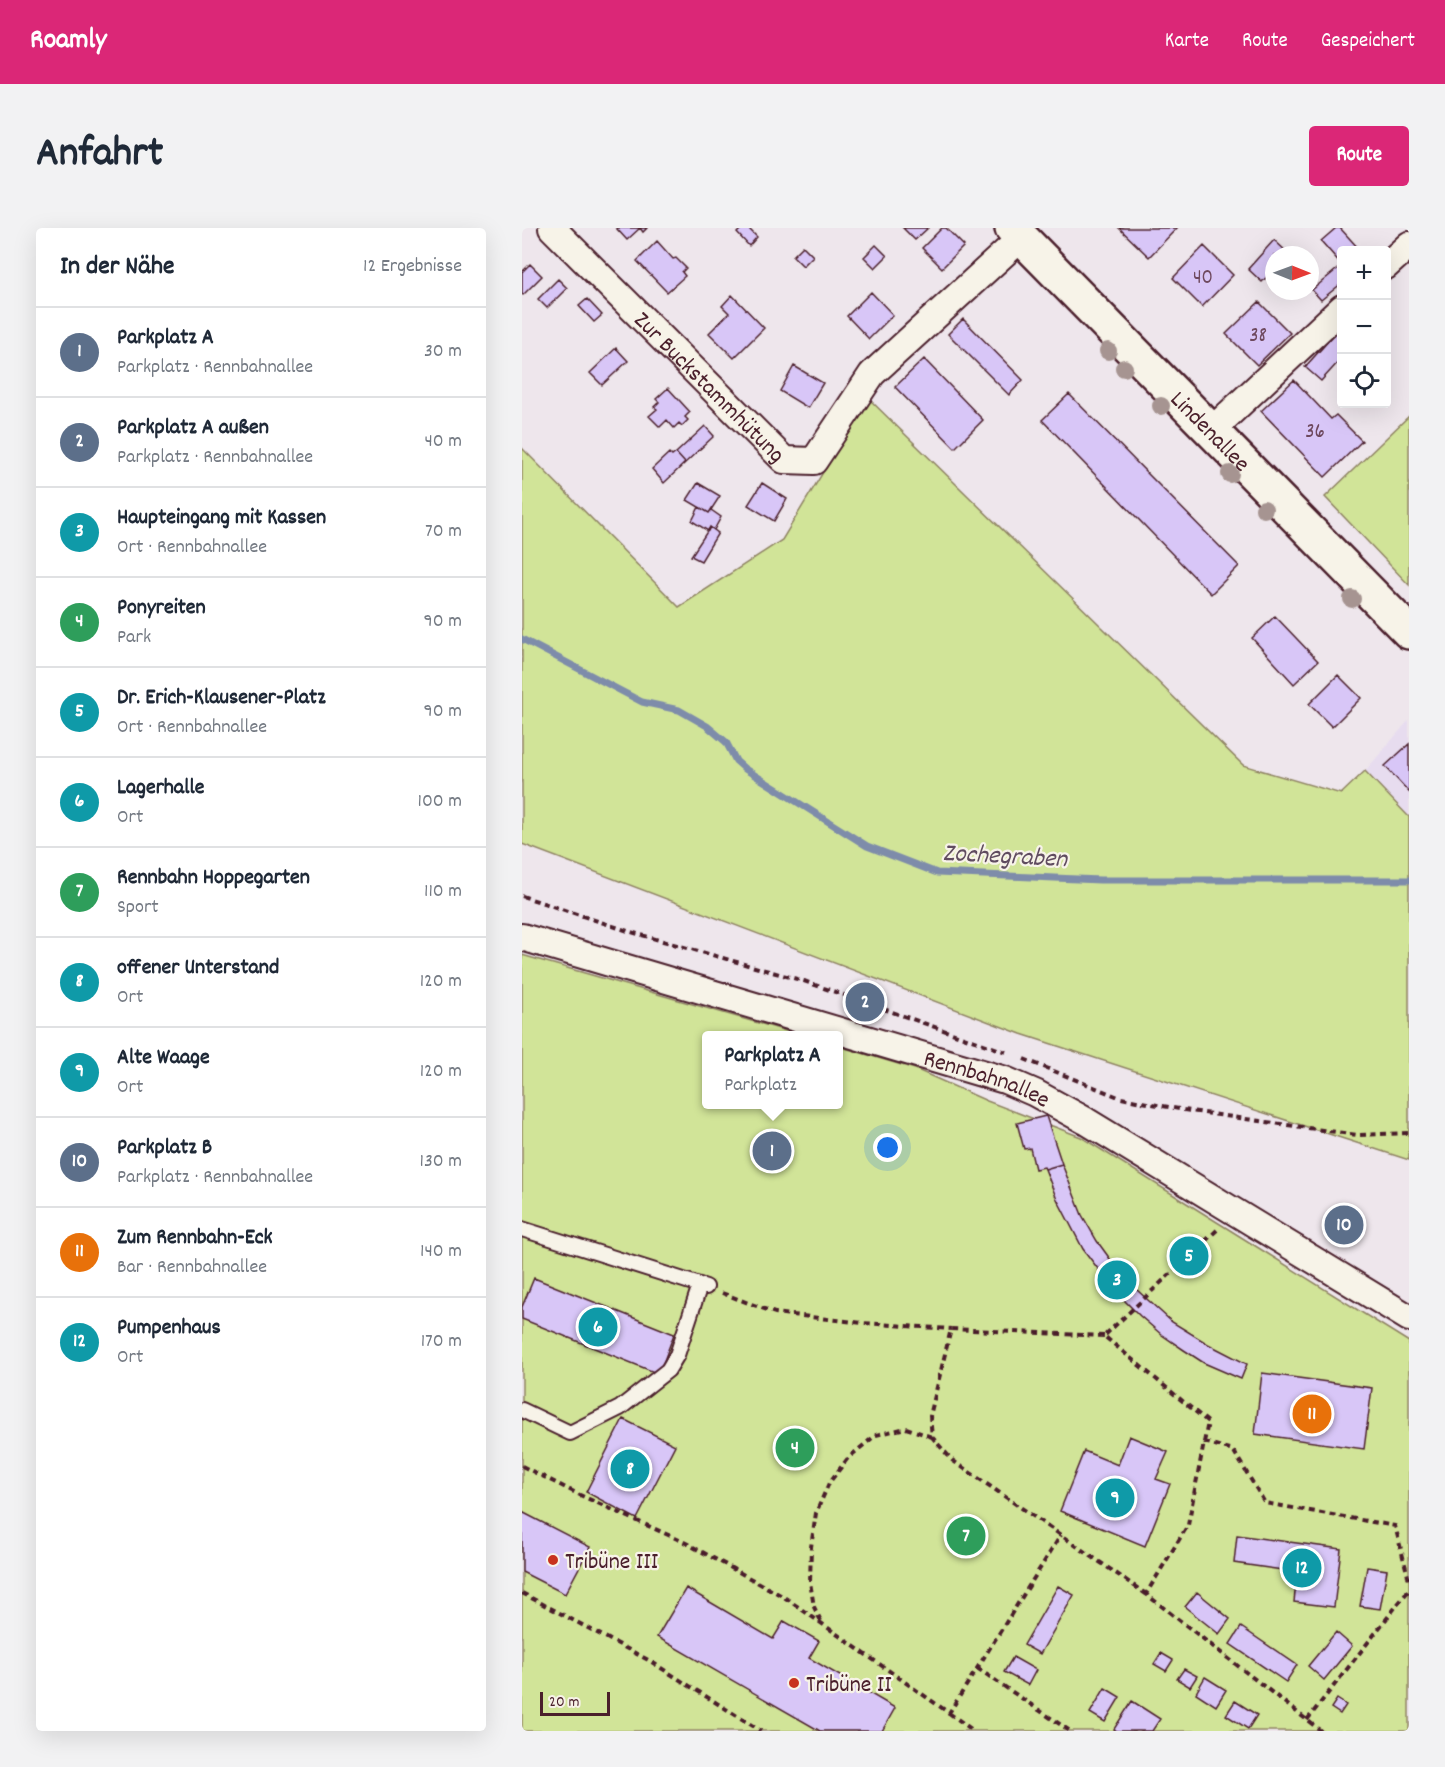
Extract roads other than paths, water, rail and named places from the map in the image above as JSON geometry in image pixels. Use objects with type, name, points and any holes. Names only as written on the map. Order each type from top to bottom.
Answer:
[{"type":"street","name":"Zur Buckstammhütung","points":[[552,228],[784,460],[814,461],[872,374],[1017,233]]},
{"type":"street","name":"Lindenallee","points":[[1017,233],[1409,632]]},
{"type":"street","points":[[1391,261],[1409,245]]},
{"type":"street","points":[[1212,430],[1337,312]]},
{"type":"street","name":"Rennbahnallee","points":[[522,937],[840,1031]]},
{"type":"street","name":"Rennbahnallee","points":[[843,1032],[1005,1080],[1035,1093],[1086,1121],[1409,1318]]},
{"type":"lane","points":[[522,1229],[704,1286],[677,1354],[668,1370],[621,1407],[570,1433],[522,1410]]},
{"type":"waterway","name":"Zochegraben","points":[[522,639],[642,702],[679,710],[707,726],[726,742],[736,761],[745,769],[867,846],[937,873],[1100,880],[1409,880]]},
{"type":"place","name":"Parkplatz A außen","points":[[865,1002]]},
{"type":"place","name":"Parkplatz A","points":[[772,1151]]},
{"type":"place","name":"Parkplatz B","points":[[1344,1225]]},
{"type":"place","name":"Dr. Erich-Klausener-Platz","points":[[1189,1256]]},
{"type":"place","name":"Haupteingang mit Kassen","points":[[1117,1280]]},
{"type":"place","name":"Lagerhalle","points":[[598,1327]]},
{"type":"place","name":"Zum Rennbahn-Eck","points":[[1312,1414]]},
{"type":"place","name":"Ponyreiten","points":[[795,1448]]},
{"type":"place","name":"offener Unterstand","points":[[630,1469]]},
{"type":"place","name":"Alte Waage","points":[[1115,1498]]},
{"type":"place","name":"Rennbahn Hoppegarten","points":[[966,1536]]},
{"type":"place","name":"Tribüne III","points":[[553,1560]]},
{"type":"place","name":"Pumpenhaus","points":[[1302,1568]]},
{"type":"place","name":"Tribüne II","points":[[794,1683]]}]
